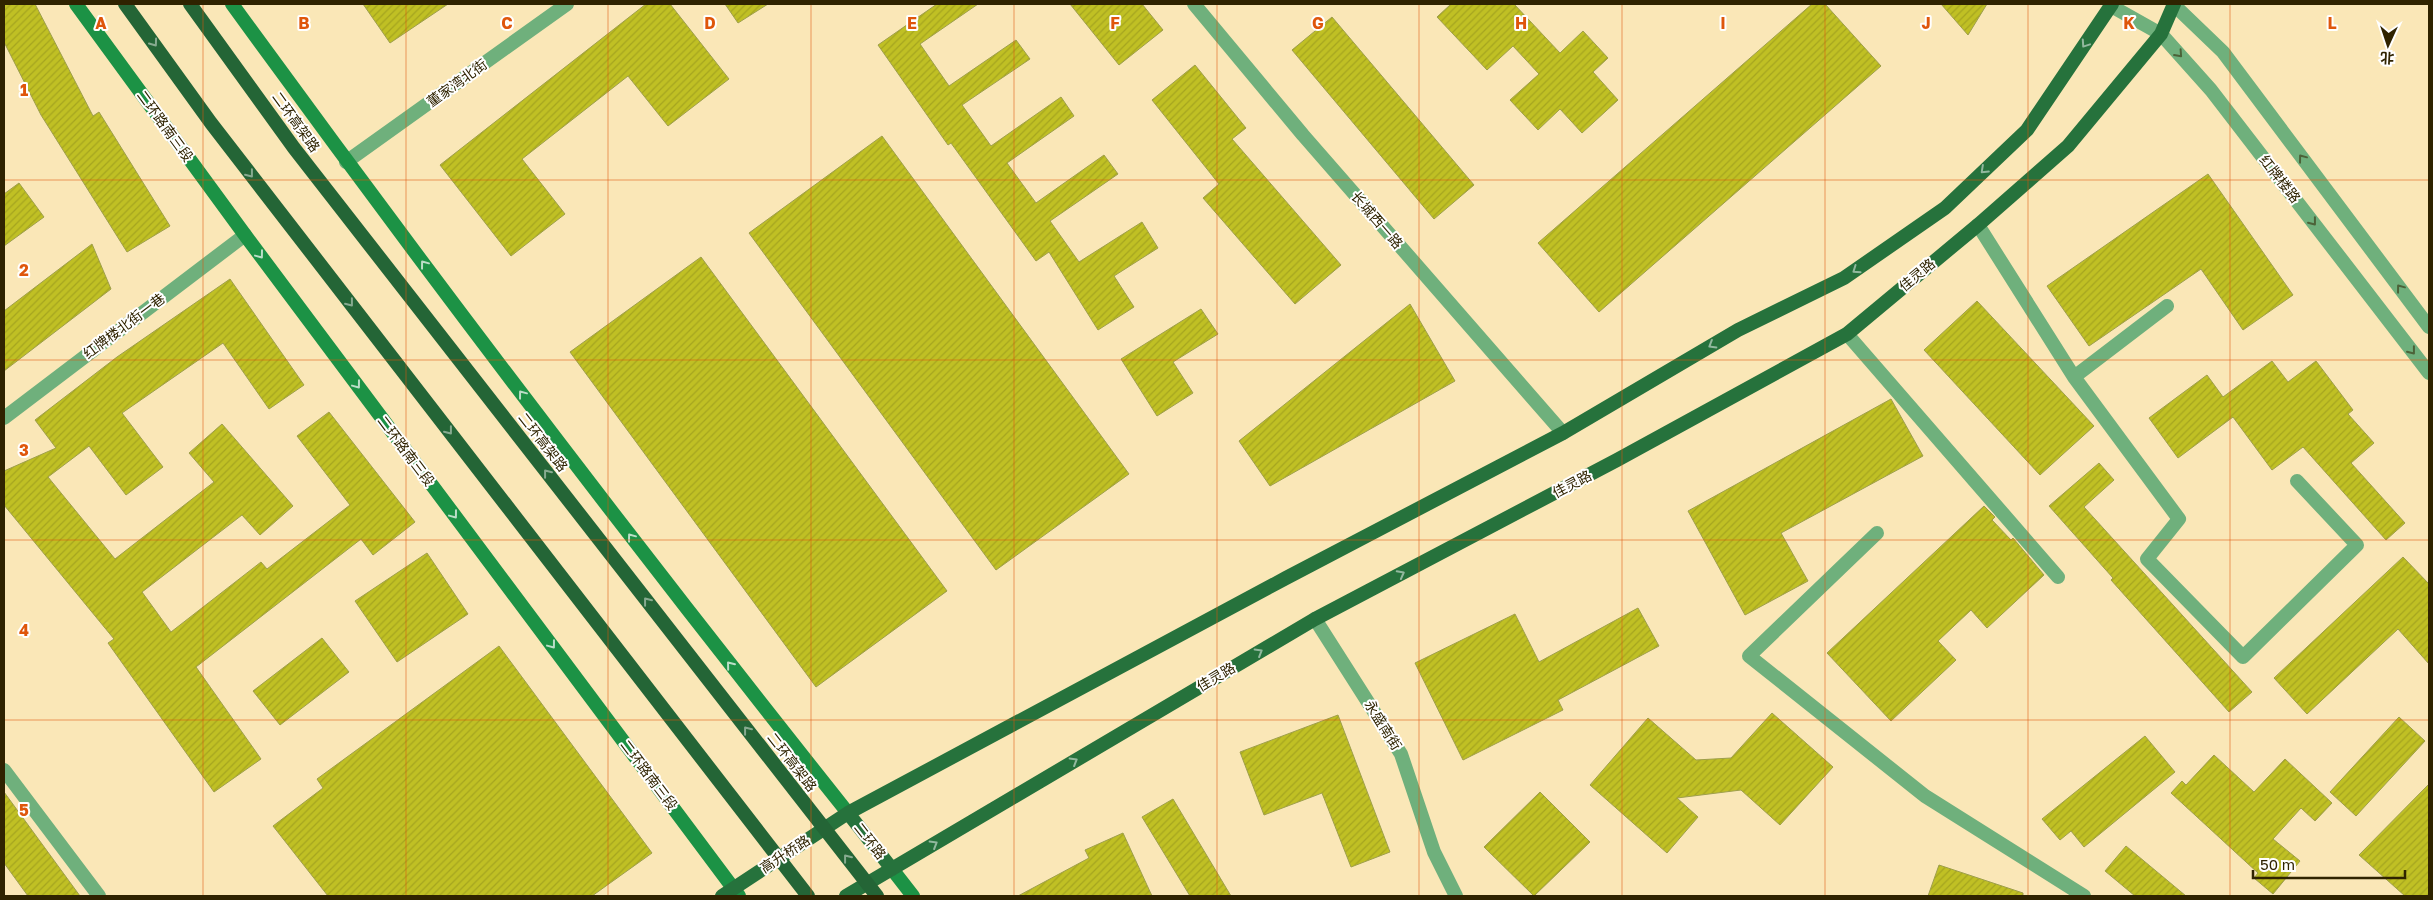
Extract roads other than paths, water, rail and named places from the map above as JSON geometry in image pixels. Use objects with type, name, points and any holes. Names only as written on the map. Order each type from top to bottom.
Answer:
[{"type":"highway","points":[[125,4],[223,139],[808,896]]},
{"type":"highway","name":"二环高架路","points":[[190,4],[294,148],[877,896]]},
{"type":"main road","name":"二环路南三段","points":[[76,4],[244,235],[732,893]]},
{"type":"main road","points":[[232,4],[346,162],[691,616],[848,813],[1286,578],[1563,433],[1738,330],[1844,278],[1945,208],[2027,130],[2112,5]]},
{"type":"main road","name":"佳灵路","points":[[892,869],[1315,619],[1617,460],[1846,334],[1978,225],[2068,146],[2161,34],[2173,4]]},
{"type":"main road","name":"二环路","points":[[848,813],[892,869]]},
{"type":"main road","name":"高升桥路","points":[[732,893],[848,813]]},
{"type":"main road","points":[[846,896],[892,869],[913,896]]},
{"type":"street","name":"董家湾北街","points":[[346,162],[567,4]]},
{"type":"street","name":"长城西一路","points":[[1194,4],[1303,135],[1563,433]]},
{"type":"street","points":[[2173,4],[2223,52],[2429,327]]},
{"type":"street","name":"红牌楼路","points":[[2112,5],[2161,34],[2211,90],[2429,373]]},
{"type":"street","points":[[1978,225],[2074,377],[2178,519],[2147,559],[2243,657],[2357,545],[2297,481]]},
{"type":"street","name":"红牌楼北街一巷","points":[[4,418],[244,235]]},
{"type":"street","points":[[2074,377],[2167,306]]},
{"type":"street","points":[[1846,334],[2058,577]]},
{"type":"street","points":[[1878,534],[1749,656],[1925,796],[2084,896]]},
{"type":"street","name":"永盛南街","points":[[1315,619],[1401,754],[1434,852],[1456,896]]},
{"type":"street","points":[[4,770],[99,896]]}]
